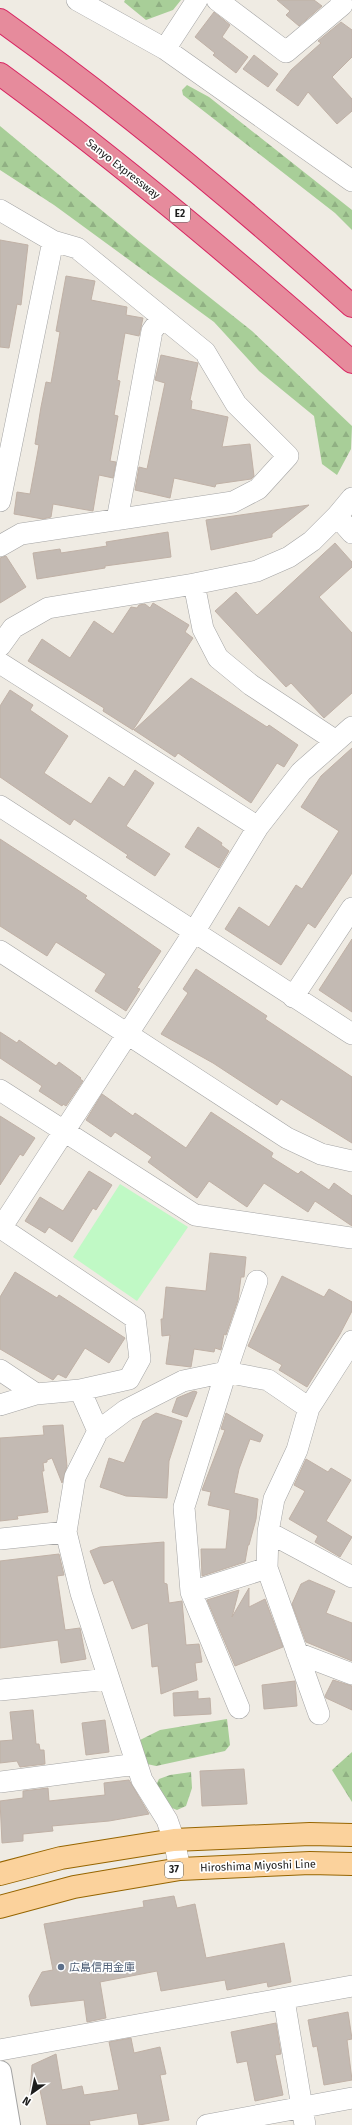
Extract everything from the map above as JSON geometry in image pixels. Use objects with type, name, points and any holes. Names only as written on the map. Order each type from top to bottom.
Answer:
[{"type":"highway","points":[[0,20],[43,51],[165,146],[278,239],[352,306]]},
{"type":"highway","name":"Sanyo Expressway","points":[[0,74],[146,185],[253,275],[352,362]]},
{"type":"main road","points":[[0,1874],[61,1858],[174,1840],[310,1834],[352,1835]]},
{"type":"main road","name":"Hiroshima Miyoshi Line","points":[[0,1907],[74,1887],[180,1869],[310,1863],[352,1864]]},
{"type":"street","points":[[77,0],[165,49],[352,181]]},
{"type":"street","points":[[165,49],[197,0]]},
{"type":"street","points":[[217,0],[286,52],[342,5],[341,0]]},
{"type":"street","points":[[0,210],[53,240],[77,248],[205,352],[236,404],[288,456],[258,489],[233,502],[21,534],[1,540]]},
{"type":"street","points":[[0,501],[53,240]]},
{"type":"street","points":[[117,520],[152,331],[162,317]]},
{"type":"street","points":[[0,646],[13,628],[48,608],[257,572],[289,557],[312,541],[337,516],[352,498]]},
{"type":"street","points":[[337,516],[352,533]]},
{"type":"street","points":[[194,584],[203,629],[218,658],[251,685],[336,741]]},
{"type":"street","points":[[0,663],[258,827]]},
{"type":"street","points":[[0,1405],[36,1394],[80,1390],[129,1379],[140,1360],[134,1318],[1,1228],[194,932],[258,827],[301,772],[352,727]]},
{"type":"street","points":[[0,806],[352,1034]]},
{"type":"street","points":[[293,996],[352,908]]},
{"type":"street","points":[[0,951],[287,1138],[321,1154],[352,1161]]},
{"type":"street","points":[[0,1090],[65,1130],[195,1215],[352,1238]]},
{"type":"street","points":[[239,1708],[191,1592],[184,1506],[256,1281]]},
{"type":"street","points":[[319,1714],[296,1653],[267,1568],[268,1532],[274,1499],[297,1450],[308,1408],[352,1341]]},
{"type":"street","points":[[0,1370],[36,1394]]},
{"type":"street","points":[[180,1869],[174,1840],[167,1820],[142,1780],[81,1593],[66,1532],[75,1477],[98,1431],[126,1410],[183,1381],[226,1372],[268,1380],[308,1408]]},
{"type":"street","points":[[80,1390],[98,1431]]},
{"type":"street","points":[[0,1539],[66,1532]]},
{"type":"street","points":[[268,1532],[352,1577]]},
{"type":"street","points":[[191,1592],[267,1568]]},
{"type":"street","points":[[296,1653],[352,1674]]},
{"type":"street","points":[[0,1690],[109,1679]]},
{"type":"street","points":[[0,1782],[137,1764]]},
{"type":"street","points":[[0,2050],[284,2000],[352,1986]]},
{"type":"street","points":[[284,2000],[303,2116]]},
{"type":"street","points":[[1,2080],[9,2125]]},
{"type":"street","points":[[207,2125],[303,2116],[352,2098]]},
{"type":"green space","points":[[125,0],[181,0],[173,10],[146,20],[124,2]]},
{"type":"green space","points":[[187,85],[209,97],[352,210],[352,230],[335,213],[183,95],[182,90]]},
{"type":"green space","points":[[0,126],[140,242],[252,331],[352,426],[351,449],[337,475],[322,464],[314,416],[259,371],[214,322],[54,205],[0,170]]},
{"type":"green space","points":[[120,1184],[188,1227],[137,1301],[73,1257]]},
{"type":"green space","points":[[227,1719],[230,1745],[225,1751],[156,1766],[147,1764],[136,1742],[160,1730]]},
{"type":"green space","points":[[352,1752],[352,1802],[332,1770]]},
{"type":"green space","points":[[191,1772],[192,1788],[186,1806],[177,1810],[172,1808],[156,1785],[159,1779],[170,1775]]},
{"type":"building","points":[[277,0],[314,0],[322,6],[299,26],[286,15],[290,11]]},
{"type":"building","points":[[214,12],[230,25],[222,37],[248,57],[236,73],[213,55],[215,53],[195,37]]},
{"type":"building","points":[[341,22],[352,30],[352,57],[332,77],[352,99],[352,111],[337,124],[308,92],[298,106],[276,90],[291,70],[321,43],[318,41]]},
{"type":"building","points":[[254,55],[278,74],[268,87],[243,69]]},
{"type":"building","points":[[0,240],[28,245],[21,305],[17,304],[9,348],[0,347]]},
{"type":"building","points":[[66,276],[95,281],[91,300],[127,307],[126,315],[143,318],[139,336],[125,333],[117,380],[120,381],[114,415],[118,416],[110,461],[116,462],[113,478],[99,475],[93,511],[53,504],[51,517],[43,519],[14,514],[17,492],[30,494],[39,445],[35,444],[41,407],[46,382],[51,383],[60,332],[56,331]]},
{"type":"building","points":[[161,355],[198,363],[190,400],[192,401],[191,409],[228,417],[222,447],[250,444],[254,476],[251,479],[216,484],[215,487],[174,478],[170,498],[135,490],[139,467],[147,469],[165,383],[155,380]]},
{"type":"building","points":[[309,505],[272,534],[272,537],[211,550],[206,520]]},
{"type":"building","points":[[168,532],[171,557],[105,566],[105,568],[37,579],[33,553],[60,549],[61,553],[107,546],[106,542]]},
{"type":"building","points":[[335,543],[352,562],[352,567],[319,597],[352,633],[352,693],[324,718],[291,683],[286,687],[215,611],[236,592],[257,615]]},
{"type":"building","points":[[6,556],[26,587],[0,603],[0,558]]},
{"type":"building","points":[[153,603],[189,625],[185,632],[193,638],[133,730],[103,711],[104,708],[28,661],[42,639],[70,658],[94,621],[113,634],[131,607],[137,608],[139,605],[145,604],[150,608]]},
{"type":"building","points":[[191,678],[267,727],[269,725],[298,745],[284,767],[277,763],[251,803],[178,753],[175,757],[134,730]]},
{"type":"building","points":[[10,690],[33,705],[30,710],[68,736],[44,773],[91,804],[109,777],[124,787],[135,770],[154,783],[126,826],[170,854],[155,876],[126,857],[128,855],[74,819],[70,825],[0,777],[0,706]]},
{"type":"building","points":[[352,748],[352,873],[315,928],[308,923],[281,965],[225,929],[239,907],[269,927],[296,885],[302,889],[339,831],[301,807],[321,776]]},
{"type":"building","points":[[198,827],[222,843],[221,845],[229,851],[219,868],[185,847]]},
{"type":"building","points":[[0,839],[87,896],[85,898],[161,951],[137,988],[140,989],[126,1011],[95,991],[106,974],[56,942],[47,956],[0,926]]},
{"type":"building","points":[[352,939],[352,1012],[319,990]]},
{"type":"building","points":[[196,969],[267,1016],[265,1019],[352,1077],[352,1143],[281,1099],[277,1105],[213,1063],[161,1034],[188,993],[183,989]]},
{"type":"building","points":[[0,1032],[17,1043],[19,1040],[56,1066],[59,1062],[81,1078],[80,1079],[83,1081],[66,1106],[63,1104],[62,1106],[39,1091],[42,1086],[0,1058]]},
{"type":"building","points":[[102,1094],[133,1116],[135,1113],[186,1148],[211,1112],[273,1153],[271,1157],[298,1174],[301,1171],[329,1190],[334,1183],[352,1196],[352,1226],[315,1201],[308,1212],[264,1183],[247,1207],[209,1181],[197,1198],[148,1162],[152,1157],[115,1132],[111,1137],[86,1120]]},
{"type":"building","points":[[0,1116],[35,1138],[23,1156],[20,1154],[0,1185]]},
{"type":"building","points":[[89,1171],[112,1185],[96,1210],[93,1208],[72,1242],[49,1227],[45,1233],[25,1221],[40,1197],[63,1211]]},
{"type":"building","points":[[210,1253],[246,1257],[244,1277],[241,1277],[238,1300],[226,1335],[224,1334],[221,1350],[215,1348],[214,1352],[194,1349],[191,1367],[166,1364],[170,1335],[162,1336],[161,1319],[163,1319],[166,1287],[206,1291]]},
{"type":"building","points":[[15,1272],[57,1298],[59,1295],[125,1338],[109,1363],[85,1348],[66,1378],[58,1374],[53,1380],[0,1349],[0,1297]]},
{"type":"building","points":[[282,1276],[324,1297],[329,1289],[352,1302],[352,1311],[340,1334],[307,1387],[279,1370],[282,1365],[248,1346]]},
{"type":"building","points":[[194,1391],[197,1392],[187,1417],[172,1412],[177,1398]]},
{"type":"building","points":[[156,1413],[182,1421],[169,1461],[167,1498],[126,1496],[100,1487],[109,1458],[124,1463],[143,1421]]},
{"type":"building","points":[[226,1413],[263,1435],[260,1442],[250,1439],[239,1469],[234,1493],[258,1499],[256,1519],[248,1545],[245,1562],[202,1576],[201,1549],[226,1549],[230,1510],[208,1505],[211,1492],[202,1490],[225,1430],[221,1429]]},
{"type":"building","points":[[63,1425],[67,1466],[62,1483],[52,1458],[43,1463],[44,1471],[42,1471],[48,1512],[17,1516],[18,1519],[0,1521],[0,1438],[44,1435],[43,1426]]},
{"type":"building","points":[[306,1459],[328,1472],[331,1468],[351,1480],[326,1521],[352,1537],[340,1557],[315,1542],[318,1536],[289,1519],[305,1491],[294,1485]]},
{"type":"building","points":[[164,1542],[164,1583],[167,1584],[169,1603],[182,1601],[186,1645],[199,1644],[202,1662],[195,1663],[197,1680],[161,1694],[158,1666],[152,1667],[148,1623],[132,1629],[113,1580],[104,1584],[90,1551],[100,1547]]},
{"type":"building","points":[[59,1554],[64,1575],[57,1576],[65,1630],[80,1628],[86,1659],[61,1663],[58,1640],[0,1648],[0,1561]]},
{"type":"building","points":[[309,1580],[335,1591],[326,1613],[352,1623],[352,1661],[306,1642],[292,1604],[301,1584]]},
{"type":"building","points":[[249,1588],[249,1607],[265,1599],[283,1647],[235,1666],[207,1600],[239,1590],[232,1617]]},
{"type":"building","points":[[333,1680],[352,1686],[352,1710],[326,1698],[325,1696]]},
{"type":"building","points":[[295,1681],[297,1706],[264,1709],[262,1685]]},
{"type":"building","points":[[198,1691],[198,1699],[210,1698],[211,1714],[174,1716],[173,1693]]},
{"type":"building","points":[[33,1710],[36,1744],[39,1744],[40,1750],[44,1750],[45,1764],[20,1767],[17,1761],[0,1763],[0,1741],[13,1740],[10,1712]]},
{"type":"building","points":[[105,1720],[109,1752],[86,1755],[82,1723]]},
{"type":"building","points":[[244,1769],[247,1804],[202,1806],[200,1771]]},
{"type":"building","points":[[129,1780],[149,1814],[109,1821],[52,1826],[53,1831],[23,1834],[23,1841],[2,1843],[0,1801],[23,1798],[23,1791],[48,1788],[49,1801],[105,1795],[104,1783]]},
{"type":"building","points":[[174,1896],[177,1908],[195,1904],[206,1958],[284,1943],[291,1982],[268,1987],[267,1982],[227,1990],[225,1980],[161,1991],[157,1971],[100,1982],[106,2018],[87,2022],[84,2000],[31,2006],[29,1996],[42,1972],[53,1970],[44,1924],[144,1907],[143,1901]]},
{"type":"building","points":[[348,2012],[352,2039],[347,2040],[352,2080],[324,2085],[317,2046],[313,2047],[308,2020]]},
{"type":"building","points":[[276,2023],[281,2054],[275,2055],[283,2095],[255,2101],[247,2061],[237,2063],[231,2032]]},
{"type":"building","points":[[131,2038],[134,2053],[160,2047],[166,2074],[160,2075],[169,2120],[139,2125],[137,2113],[89,2121],[90,2125],[47,2125],[40,2090],[30,2092],[32,2065],[56,2054],[62,2090],[82,2086],[84,2095],[119,2090],[109,2042]]},
{"type":"place","name":"広島信用金庫","points":[[61,1967]]}]
